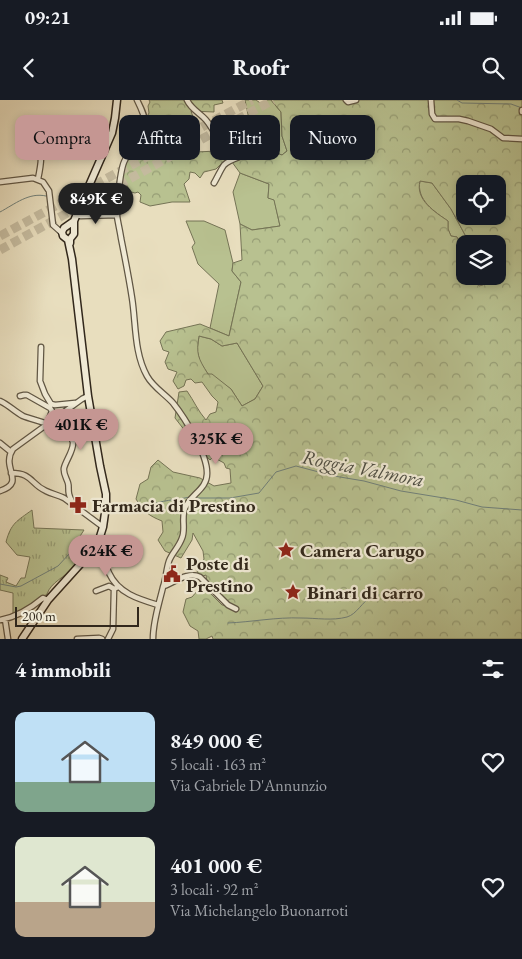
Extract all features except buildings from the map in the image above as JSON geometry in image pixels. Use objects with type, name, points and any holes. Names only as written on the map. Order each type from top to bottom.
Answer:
[{"type":"main road","points":[[109,140],[115,118],[117,100]]},
{"type":"main road","points":[[83,561],[103,525],[106,494],[88,396],[66,234],[101,160]]},
{"type":"main road","points":[[66,234],[74,234],[75,218]]},
{"type":"main road","points":[[22,639],[48,600],[83,561],[99,548],[99,534]]},
{"type":"street","points":[[136,100],[144,114],[146,126],[142,136],[122,165],[117,215],[133,300],[137,345],[147,376],[179,412],[197,442],[207,467],[206,481],[185,508],[184,534],[170,560],[153,629],[154,639]]},
{"type":"street","points":[[187,100],[188,104],[211,127],[224,150],[236,152],[249,145],[253,149],[251,152],[226,163],[214,183]]},
{"type":"street","points":[[346,100],[348,102],[356,100]]},
{"type":"street","points":[[430,100],[432,114],[435,119],[468,121],[491,129],[503,138],[522,139]]},
{"type":"street","points":[[38,179],[41,160]]},
{"type":"street","points":[[0,182],[38,179],[49,191],[53,225],[66,234]]},
{"type":"street","points":[[75,218],[80,216],[117,215]]},
{"type":"street","points":[[41,347],[40,381],[51,404],[76,403]]},
{"type":"street","points":[[20,396],[27,395],[50,408],[52,411],[47,424]]},
{"type":"street","points":[[0,491],[6,489],[12,481],[8,461],[11,452],[88,396]]},
{"type":"street","points":[[0,401],[21,415],[47,424],[69,435],[72,441],[72,448],[64,470],[73,505]]},
{"type":"street","points":[[0,443],[11,452]]},
{"type":"street","points":[[11,473],[24,474],[46,492],[58,495],[103,525]]},
{"type":"street","points":[[99,548],[116,588],[113,629],[108,639]]},
{"type":"street","points":[[164,586],[196,575],[228,606],[236,609]]},
{"type":"street","points":[[96,591],[109,586],[137,599],[158,605]]},
{"type":"street","points":[[8,639],[2,619],[21,614],[43,598],[48,600]]},
{"type":"street","points":[[77,639],[102,639]]},
{"type":"green space","points":[[149,100],[222,100],[223,103],[214,105],[214,112],[191,111],[192,115],[148,115]]},
{"type":"green space","points":[[245,100],[256,100],[263,105],[267,100],[271,100],[281,112],[282,136],[287,151],[280,154],[280,115],[248,115]]},
{"type":"green space","points":[[271,100],[522,100],[522,639],[213,639],[212,636],[206,639],[199,639],[198,631],[190,626],[183,612],[186,599],[192,597],[198,590],[208,591],[222,605],[232,606],[224,601],[207,583],[206,575],[200,577],[197,571],[204,559],[203,551],[193,533],[192,540],[181,558],[165,551],[158,540],[163,532],[162,521],[147,513],[136,499],[140,484],[148,479],[151,467],[158,460],[173,472],[200,478],[214,486],[231,483],[230,469],[213,457],[210,460],[175,418],[179,392],[187,391],[206,420],[210,414],[216,412],[218,402],[202,382],[195,383],[191,379],[186,380],[184,386],[178,389],[173,381],[177,372],[168,369],[165,362],[169,352],[163,350],[160,341],[166,332],[200,324],[229,336],[241,282],[232,271],[233,263],[242,260],[240,224],[252,230],[280,226],[274,200],[268,198],[269,184],[240,173],[232,162],[221,164],[216,169],[204,172],[200,178],[195,173],[190,172],[189,179],[184,184],[190,202],[172,202],[150,206],[140,202],[141,195],[138,192],[127,191],[128,187],[122,180],[127,160],[200,160],[200,152],[210,151],[210,160],[280,160],[280,154],[287,151],[282,136],[281,112]],"holes":[[[456,175],[506,175],[506,225],[460,225],[465,235],[506,235],[506,285],[456,285],[456,237],[451,236],[448,229],[448,221],[437,214],[423,200],[419,188],[420,181],[432,183],[456,218]],[[199,336],[211,339],[222,346],[237,343],[263,386],[255,399],[242,406],[231,389],[212,374],[208,374],[198,352]]]},
{"type":"green space","points":[[240,173],[269,184],[268,198],[274,199],[280,226],[252,230],[240,224],[233,192]]},
{"type":"green space","points":[[420,181],[432,183],[451,209],[456,218],[456,225],[460,225],[465,235],[451,236],[448,229],[448,221],[428,205],[421,194]]},
{"type":"green space","points":[[186,221],[204,221],[225,230],[233,263],[232,271],[241,282],[229,336],[210,328],[219,284],[198,264],[192,247],[195,243]]},
{"type":"green space","points":[[199,336],[211,339],[222,346],[237,343],[263,386],[255,399],[242,406],[231,389],[208,374],[200,362],[197,350]]},
{"type":"green space","points":[[32,510],[34,528],[84,530],[75,544],[85,550],[73,568],[55,583],[47,594],[28,608],[13,614],[13,593],[0,590],[0,575],[8,578],[6,582],[16,586],[21,578],[25,578],[30,557],[17,555],[6,542],[15,523]]},
{"type":"waterway","points":[[457,100],[462,103],[511,104],[522,108]]},
{"type":"waterway","points":[[0,212],[28,197],[46,196]]},
{"type":"waterway","name":"Roggia Valmora","points":[[194,497],[230,498],[259,493],[276,472],[296,466],[401,491],[456,500],[482,507],[522,510]]},
{"type":"waterway","name":"Roggia Valmora","points":[[148,506],[163,501],[190,497]]},
{"type":"waterway","name":"Roggia Valmora","points":[[0,584],[21,586],[58,566],[77,547]]},
{"type":"waterway","points":[[228,623],[282,618],[330,619],[347,617],[357,611],[368,599],[379,595]]},
{"type":"tunnel","points":[[0,236],[252,100]]},
{"type":"tunnel","points":[[0,250],[273,100]]},
{"type":"place","name":"Farmacia di Prestino","points":[[78,505]]},
{"type":"place","name":"Camera Carugo","points":[[286,550]]},
{"type":"place","name":"Poste di Prestino","points":[[172,574]]},
{"type":"place","name":"Binari di carro","points":[[293,592]]}]
